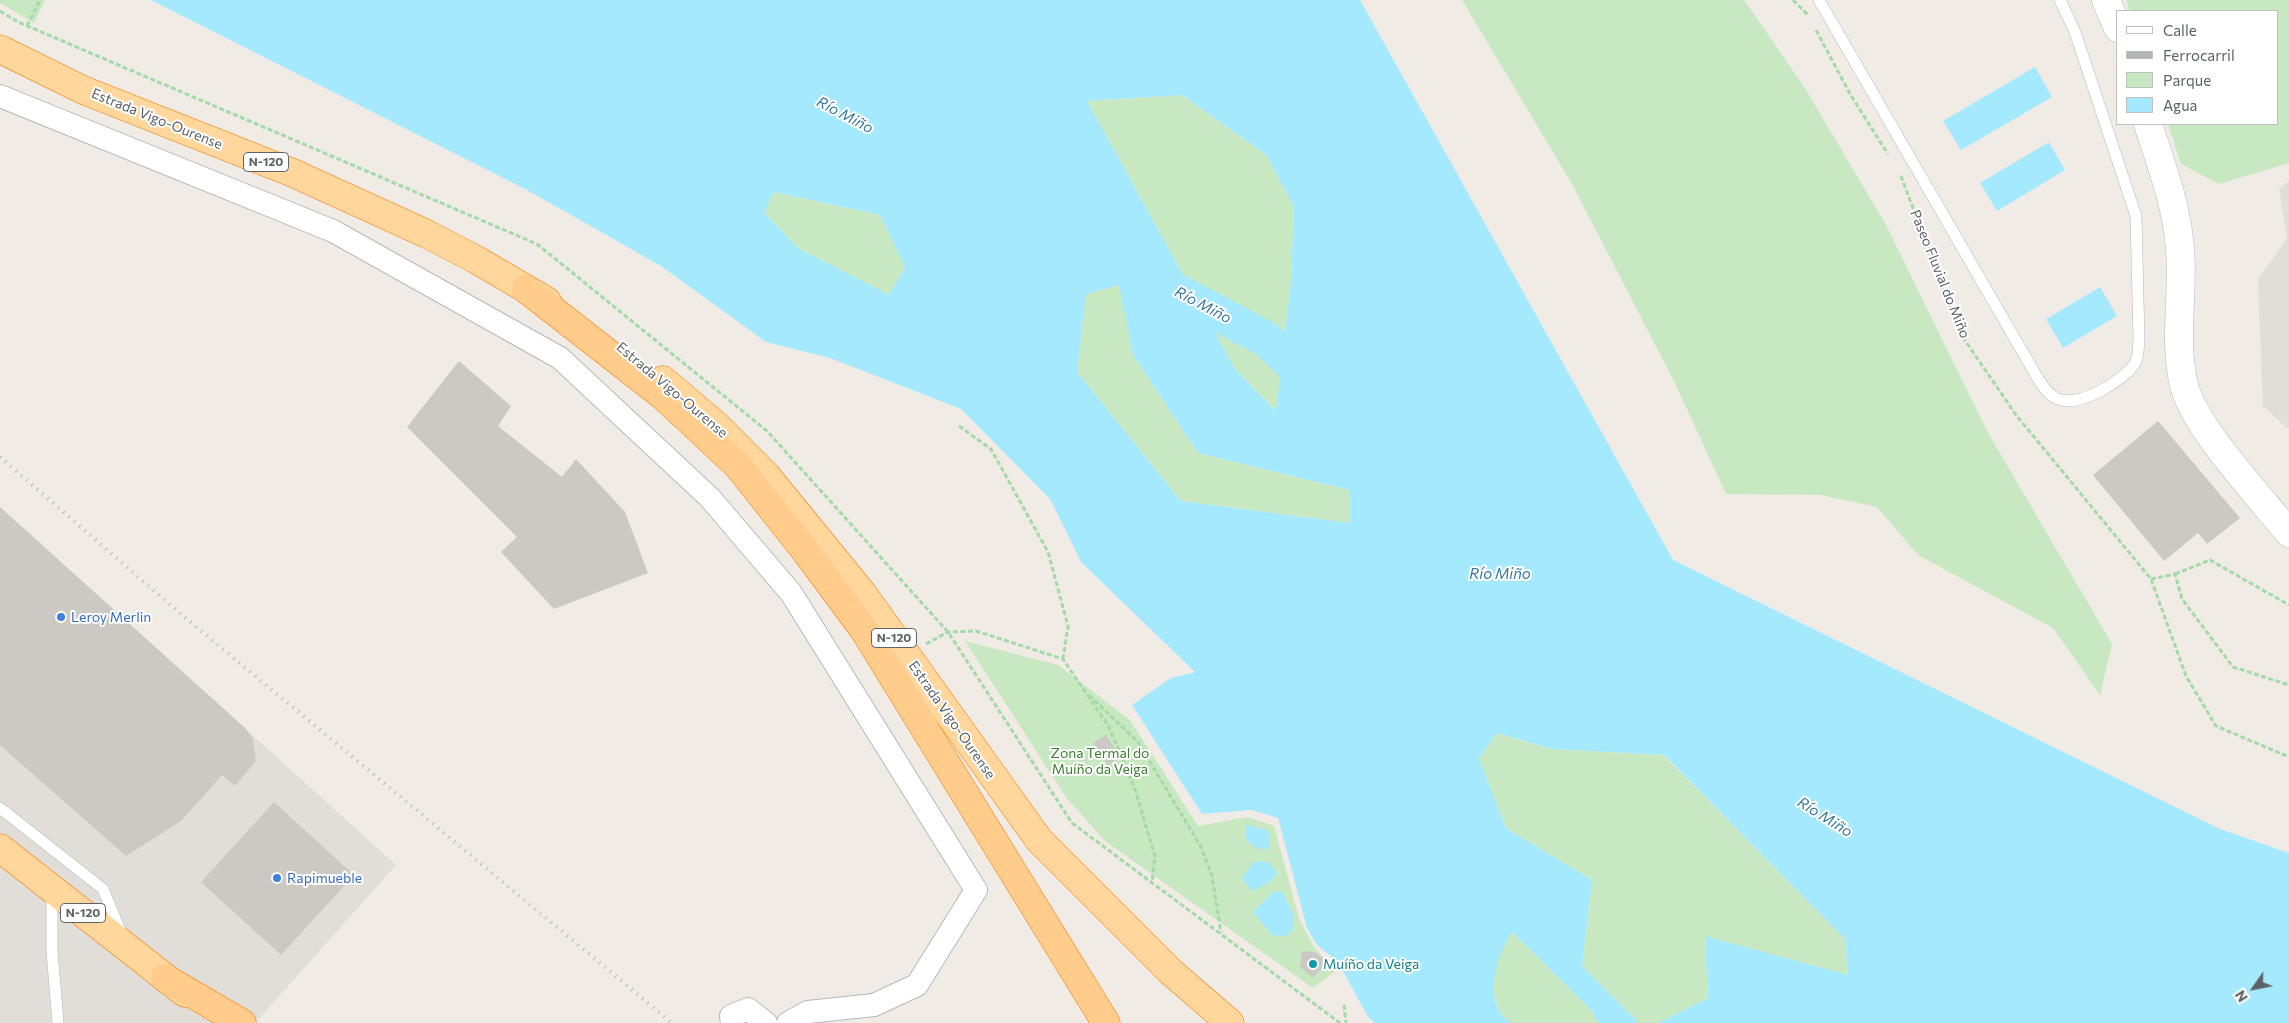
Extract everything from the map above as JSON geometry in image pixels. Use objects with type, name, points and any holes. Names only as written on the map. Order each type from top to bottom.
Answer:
[{"type":"highway","name":"Estrada Vigo-Ourense","points":[[0,49],[83,90],[293,173],[427,234],[526,289],[623,348],[716,424],[766,475],[863,594],[1038,840],[1171,972],[1230,1023]]},
{"type":"highway","points":[[526,289],[662,396],[738,466],[796,538],[864,630],[1106,1023]]},
{"type":"highway","name":"N-120","points":[[0,848],[223,1023]]},
{"type":"highway","points":[[165,978],[242,1023]]},
{"type":"main road","points":[[2106,0],[2116,23]]},
{"type":"main road","points":[[2148,125],[2171,199],[2180,249],[2177,338],[2184,387],[2204,428],[2289,533]]},
{"type":"street","points":[[0,96],[333,231],[560,358],[710,498],[791,593],[976,890],[917,985],[874,1005],[808,1012],[788,1023]]},
{"type":"street","points":[[732,1023],[731,1016],[748,1009],[766,1023]]},
{"type":"lane","points":[[1819,0],[2037,377],[2049,394],[2060,400],[2079,401],[2127,374],[2137,360],[2139,340],[2136,216],[2075,32],[2060,0]]},
{"type":"lane","points":[[0,808],[103,889],[127,948]]},
{"type":"lane","points":[[52,888],[52,951],[58,1023]]},
{"type":"path","points":[[27,26],[40,0]]},
{"type":"path","points":[[1793,0],[1808,14],[1850,94],[1891,158]]},
{"type":"path","name":"Paseo Fluvial do Miño","points":[[1901,174],[1960,333],[2016,415],[2151,579],[2186,676],[2216,726],[2289,757]]},
{"type":"path","points":[[959,426],[991,449],[1048,552],[1068,626],[1063,659]]},
{"type":"path","points":[[2151,579],[2175,574],[2210,560],[2289,605]]},
{"type":"path","points":[[2175,574],[2182,599],[2233,666],[2289,685]]},
{"type":"path","points":[[923,645],[948,632],[976,631],[1063,659],[1109,727],[1135,789],[1155,857],[1152,882]]},
{"type":"path","points":[[1084,691],[1138,742],[1201,847],[1212,876],[1221,933]]},
{"type":"path","points":[[1344,1005],[1346,1023]]},
{"type":"shaded area","points":[[2289,181],[2289,430],[2263,406],[2258,280],[2287,238],[2279,189]]},
{"type":"shaded area","points":[[0,507],[396,865],[255,1023],[0,1023]]},
{"type":"green space","points":[[0,0],[45,0],[34,23],[0,3]]},
{"type":"green space","points":[[1462,0],[1744,0],[1803,85],[1886,225],[1988,433],[2112,644],[2100,695],[2053,628],[1918,555],[1877,507],[1821,495],[1726,494],[1674,381],[1572,184]]},
{"type":"green space","points":[[2126,0],[2289,0],[2289,163],[2219,184],[2181,164],[2168,125],[2279,125],[2279,10],[2130,10]]},
{"type":"green space","points":[[1182,95],[1266,155],[1294,207],[1291,281],[1277,411],[1235,369],[1087,101]]},
{"type":"green space","points":[[774,192],[880,215],[905,267],[889,296],[798,248],[763,211]]},
{"type":"green space","points":[[1120,285],[1133,355],[1198,453],[1349,490],[1350,523],[1181,501],[1077,372],[1086,293]]},
{"type":"green space","name":"Zona Termal do Muíño da Veiga","points":[[965,641],[1058,665],[1130,720],[1198,826],[1248,817],[1274,826],[1299,919],[1314,947],[1335,971],[1313,988],[1105,841],[1066,797]]},
{"type":"green space","points":[[1496,733],[1552,749],[1663,755],[1845,939],[1848,976],[1705,936],[1708,998],[1658,1023],[1639,1023],[1582,967],[1592,880],[1506,828],[1479,758]]},
{"type":"green space","points":[[1512,932],[1591,1010],[1599,1023],[1512,1023],[1504,1017],[1496,1000],[1494,981],[1501,949]]},
{"type":"water","name":"Río Miño","points":[[151,0],[1360,0],[1673,560],[2220,829],[2289,853],[2289,1023],[1658,1023],[1708,998],[1705,936],[1848,975],[1845,939],[1664,755],[1552,749],[1497,733],[1479,758],[1506,828],[1592,880],[1582,966],[1639,1023],[1599,1023],[1591,1010],[1512,932],[1506,942],[1497,967],[1494,993],[1502,1015],[1512,1023],[1375,1023],[1368,1017],[1338,962],[1317,945],[1307,928],[1278,818],[1251,810],[1202,814],[1132,705],[1171,678],[1195,672],[1081,562],[1050,499],[961,409],[830,358],[766,342],[661,266],[527,190]],"holes":[[[1182,95],[1266,155],[1294,207],[1291,281],[1276,411],[1235,369],[1087,101]],[[774,192],[880,215],[905,267],[889,295],[798,248],[764,212]],[[1119,285],[1133,355],[1198,453],[1349,490],[1350,523],[1181,501],[1077,372],[1086,294]]]},
{"type":"water","points":[[2035,67],[2052,97],[1961,150],[1943,121]]},
{"type":"water","points":[[2049,142],[2065,170],[1997,211],[1980,183]]},
{"type":"water","points":[[2100,287],[2117,316],[2063,348],[2046,319]]},
{"type":"water","points":[[1246,825],[1268,830],[1270,846],[1264,850],[1252,845],[1247,839]]},
{"type":"water","points":[[1263,861],[1269,863],[1277,873],[1270,882],[1252,891],[1242,879],[1253,862]]},
{"type":"water","points":[[1274,891],[1282,892],[1294,916],[1294,928],[1286,936],[1272,935],[1253,912]]},
{"type":"building","points":[[459,361],[511,406],[498,426],[562,477],[576,459],[625,512],[648,573],[554,609],[501,552],[517,537],[407,427]]},
{"type":"building","points":[[2158,421],[2240,518],[2207,544],[2198,533],[2164,561],[2093,475]]},
{"type":"building","name":"Leroy Merlin","points":[[0,507],[245,728],[253,739],[256,761],[235,786],[222,775],[181,821],[126,856],[0,745]]},
{"type":"building","points":[[1106,735],[1120,757],[1108,765],[1093,743]]},
{"type":"building","name":"Rapimueble","points":[[274,802],[354,875],[281,955],[201,882]]},
{"type":"building","name":"Muíño da Veiga","points":[[1302,951],[1315,952],[1327,962],[1313,978],[1300,967]]},
{"type":"waterway","name":"Río Miño","points":[[1157,281],[1266,339],[1319,389]]},
{"type":"railway","points":[[0,457],[188,620],[672,1023]]},
{"type":"place","name":"Leroy Merlin","points":[[61,617]]},
{"type":"place","name":"Rapimueble","points":[[277,878]]},
{"type":"place","name":"Muíño da Veiga","points":[[1313,964]]}]
